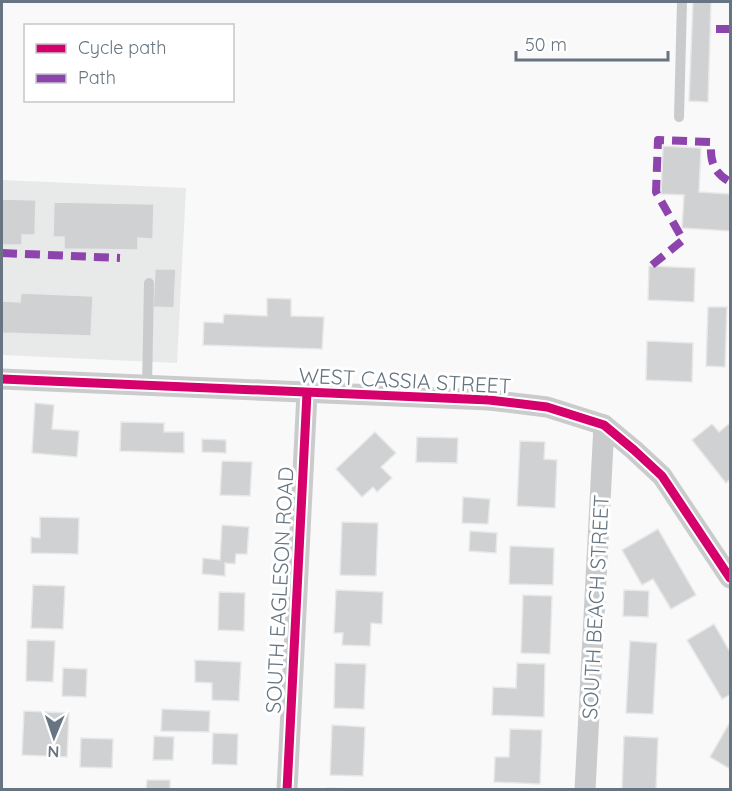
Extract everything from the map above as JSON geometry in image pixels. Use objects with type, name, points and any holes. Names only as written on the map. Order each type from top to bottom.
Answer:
[{"type":"street","name":"WEST CASSIA STREET","points":[[2,379],[489,400],[547,407],[604,425],[662,476],[730,578]]},
{"type":"street","name":"SOUTH EAGLESON ROAD","points":[[287,789],[307,393]]},
{"type":"street","name":"SOUTH BEACH STREET","points":[[585,789],[604,425]]},
{"type":"lane","points":[[679,117],[682,2]]},
{"type":"lane","points":[[147,386],[149,283]]},
{"type":"shaded area","points":[[2,180],[186,188],[177,363],[2,355]]},
{"type":"building","points":[[693,2],[711,2],[708,102],[689,101]]},
{"type":"building","points":[[663,146],[701,148],[699,192],[730,194],[730,231],[682,228],[684,195],[661,194]]},
{"type":"building","points":[[2,199],[36,200],[35,235],[22,235],[22,245],[2,245]]},
{"type":"building","points":[[54,202],[154,204],[153,239],[138,238],[138,250],[64,249],[64,237],[53,237]]},
{"type":"building","points":[[649,266],[695,268],[694,302],[648,300]]},
{"type":"building","points":[[155,269],[176,269],[174,308],[153,307]]},
{"type":"building","points":[[21,293],[93,296],[91,336],[2,333],[2,301],[20,302]]},
{"type":"building","points":[[267,298],[291,299],[291,316],[324,317],[322,349],[203,345],[204,322],[223,323],[224,314],[267,316]]},
{"type":"building","points":[[708,307],[727,307],[725,367],[706,366]]},
{"type":"building","points":[[647,341],[693,343],[692,382],[646,380]]},
{"type":"building","points":[[35,403],[54,405],[52,429],[79,431],[77,457],[32,453]]},
{"type":"building","points":[[121,422],[164,423],[164,432],[184,432],[184,453],[120,451]]},
{"type":"building","points":[[730,423],[730,479],[726,483],[692,440],[712,424],[719,432]]},
{"type":"building","points":[[375,432],[396,453],[381,467],[392,478],[377,492],[373,487],[362,497],[336,469]]},
{"type":"building","points":[[417,437],[458,438],[457,463],[416,462]]},
{"type":"building","points":[[202,439],[226,440],[226,453],[202,452]]},
{"type":"building","points":[[520,441],[545,442],[544,459],[557,460],[555,508],[517,506]]},
{"type":"building","points":[[222,461],[252,462],[250,496],[220,495]]},
{"type":"building","points":[[463,497],[490,499],[488,524],[462,523]]},
{"type":"building","points":[[40,517],[79,518],[78,554],[31,553],[31,537],[40,538]]},
{"type":"building","points":[[342,522],[378,523],[376,576],[340,575]]},
{"type":"building","points":[[222,525],[249,527],[247,554],[236,554],[235,564],[225,563],[225,576],[202,574],[203,558],[220,560]]},
{"type":"building","points":[[658,529],[696,595],[671,609],[653,579],[642,585],[622,550]]},
{"type":"building","points":[[470,531],[497,533],[496,553],[469,551]]},
{"type":"building","points":[[510,546],[554,548],[553,585],[509,584]]},
{"type":"building","points":[[33,585],[65,586],[63,629],[31,628]]},
{"type":"building","points":[[336,590],[383,592],[382,624],[371,623],[370,646],[342,645],[343,633],[334,633]]},
{"type":"building","points":[[624,590],[649,591],[648,617],[623,616]]},
{"type":"building","points":[[219,592],[245,593],[244,631],[218,630]]},
{"type":"building","points":[[523,595],[552,596],[550,654],[521,653]]},
{"type":"building","points":[[714,624],[730,652],[730,695],[722,699],[687,640]]},
{"type":"building","points":[[27,640],[55,641],[53,682],[26,681]]},
{"type":"building","points":[[630,641],[657,643],[653,714],[626,713]]},
{"type":"building","points":[[195,660],[241,662],[239,701],[212,700],[212,683],[195,682]]},
{"type":"building","points":[[335,663],[366,664],[364,709],[334,708]]},
{"type":"building","points":[[517,663],[545,664],[544,717],[492,715],[493,687],[516,688]]},
{"type":"building","points":[[63,668],[87,669],[86,697],[62,696]]},
{"type":"building","points":[[162,709],[210,711],[209,732],[161,731]]},
{"type":"building","points":[[24,711],[69,713],[67,757],[22,755]]},
{"type":"building","points":[[730,722],[730,769],[710,757]]},
{"type":"building","points":[[332,725],[365,727],[363,776],[330,775]]},
{"type":"building","points":[[510,729],[542,730],[540,784],[494,782],[495,757],[509,757]]},
{"type":"building","points":[[213,733],[238,734],[237,765],[212,764]]},
{"type":"building","points":[[154,736],[174,737],[173,760],[153,760]]},
{"type":"building","points":[[624,736],[658,738],[656,790],[622,790]]},
{"type":"building","points":[[81,738],[113,739],[112,768],[80,767]]},
{"type":"building","points":[[147,780],[170,780],[170,790],[146,790]]},
{"type":"building","points":[[327,788],[355,789],[355,790],[327,790]]},
{"type":"marked path","points":[[716,29],[730,29]]},
{"type":"marked path","points":[[652,265],[683,240],[656,192],[658,140],[711,142],[711,155],[716,170],[730,182]]},
{"type":"marked path","points":[[2,253],[120,258]]},
{"type":"cycle path","points":[[2,379],[489,400],[547,407],[604,425],[662,476],[730,578]]},
{"type":"cycle path","points":[[287,790],[307,393]]}]
